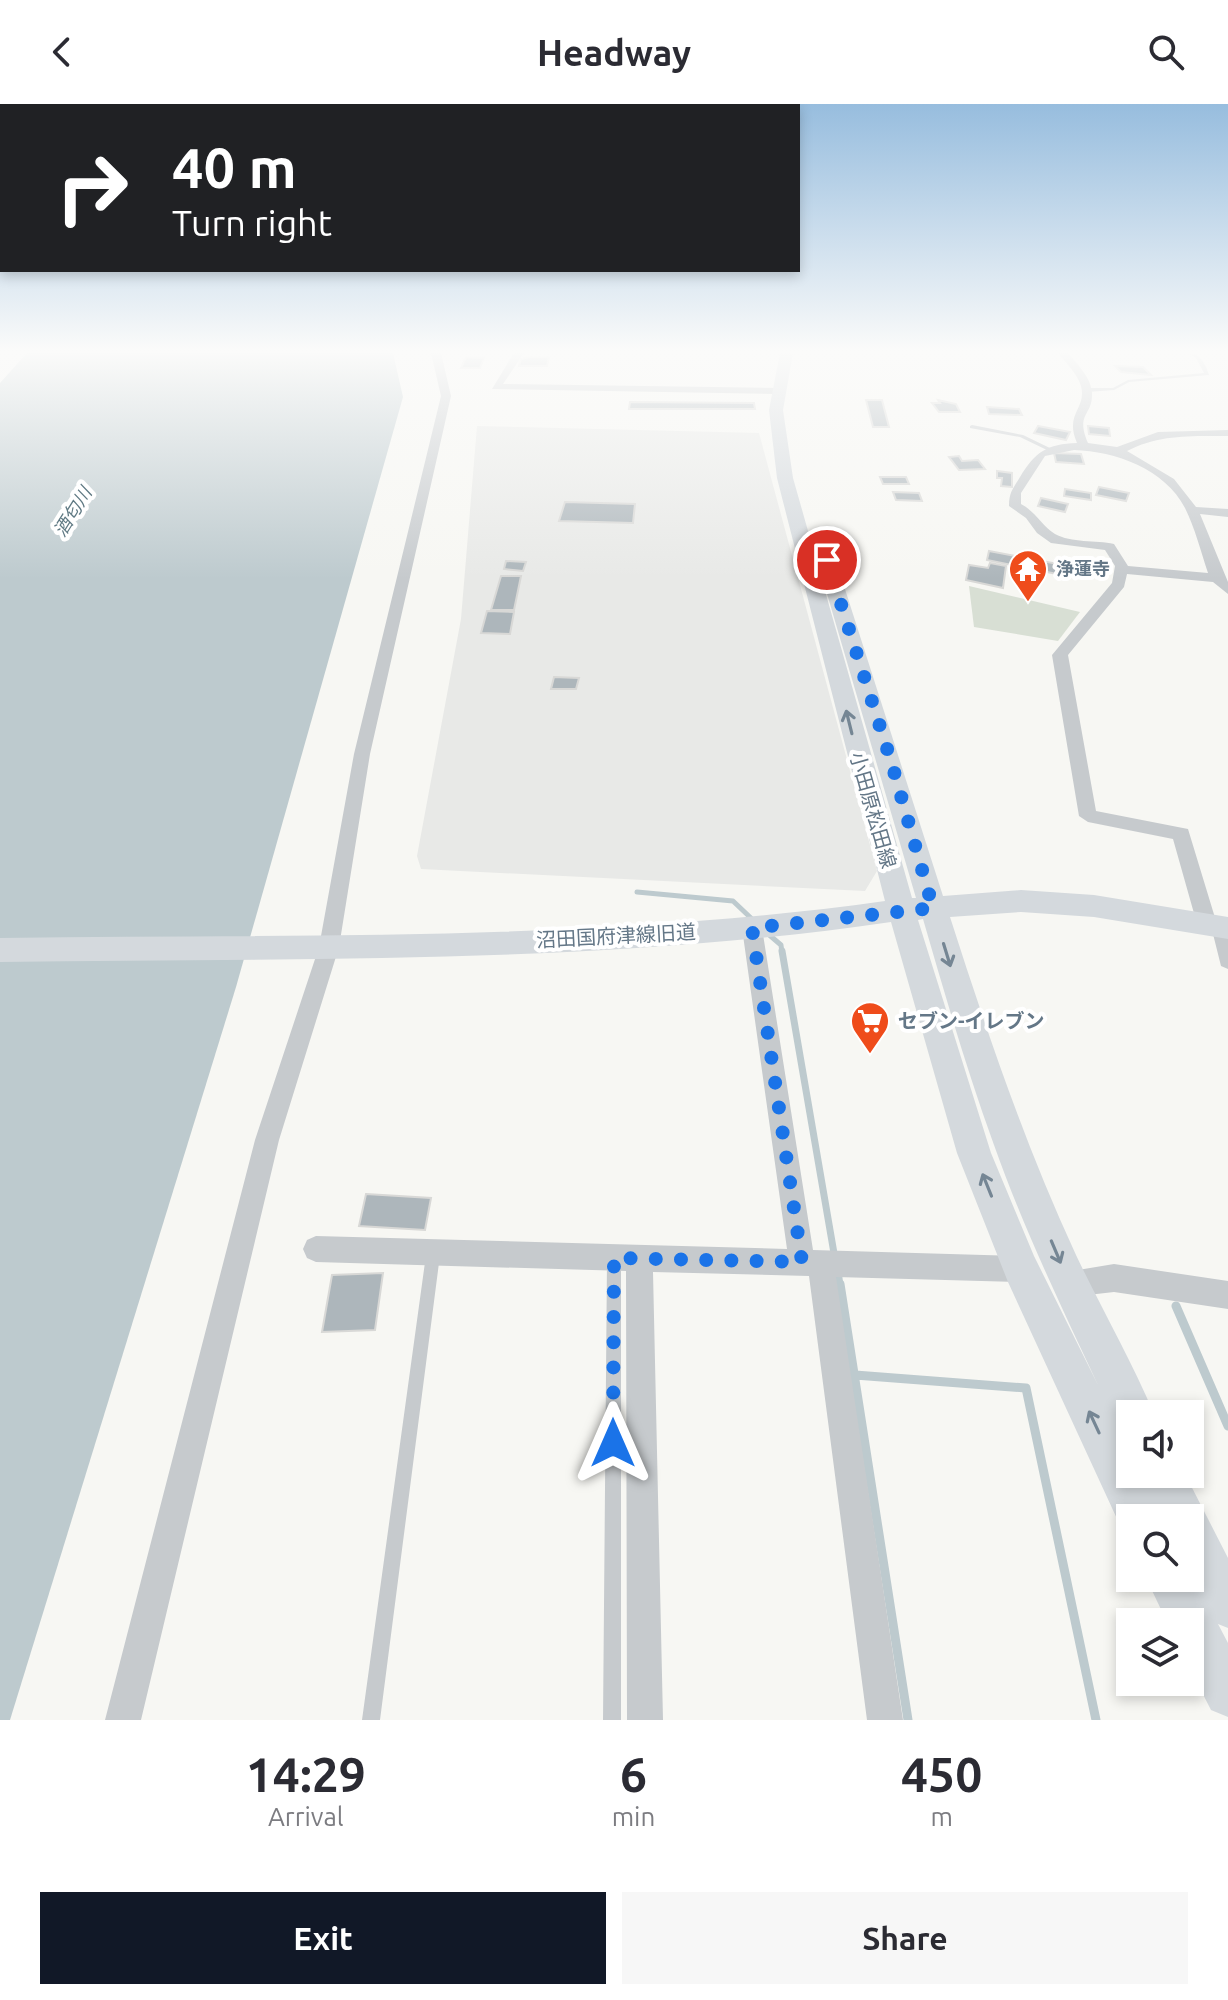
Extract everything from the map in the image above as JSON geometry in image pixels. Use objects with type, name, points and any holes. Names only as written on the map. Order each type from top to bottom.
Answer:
[{"type":"main road","name":"小田原松田線","points":[[781,428],[778,439],[785,478],[917,909],[969,1139],[1021,1269],[1133,1504]]},
{"type":"main road","name":"沼田国府津線旧道","points":[[0,950],[329,947],[586,939],[752,928],[917,909],[1021,901],[1094,906],[1219,926]]},
{"type":"main road","name":"小田原松田線","points":[[917,909],[1012,1148],[1070,1283],[1126,1400]]},
{"type":"main road","points":[[1204,1560],[1228,1605]]},
{"type":"main road","points":[[1176,1592],[1228,1693]]},
{"type":"street","points":[[123,1720],[267,1140],[329,947],[362,754],[438,428]]},
{"type":"street","points":[[1076,428],[1083,444]]},
{"type":"street","points":[[1118,451],[1148,436],[1164,433],[1228,433]]},
{"type":"street","points":[[1228,590],[1217,578],[1185,496],[1154,469],[1118,451],[1083,444],[1051,450],[1036,459],[1030,475],[1015,492],[1015,506],[1031,515],[1041,530],[1056,540],[1109,547],[1121,569],[1119,584],[1060,655],[1088,816],[1181,834],[1219,926],[1228,960]]},
{"type":"street","points":[[1192,510],[1228,513]]},
{"type":"street","points":[[1121,569],[1217,578]]},
{"type":"street","points":[[752,928],[811,1262],[885,1720]]},
{"type":"street","points":[[316,1249],[1021,1269]]},
{"type":"street","points":[[627,1258],[645,1720]]},
{"type":"street","points":[[1070,1283],[1114,1278],[1228,1295]]},
{"type":"lane","points":[[980,428],[1021,436],[1051,450]]},
{"type":"lane","points":[[371,1720],[434,1253]]},
{"type":"lane","points":[[612,1720],[627,1258]]},
{"type":"shaded area","points":[[477,428],[759,433],[877,871],[865,891],[421,869],[417,856],[461,619]]},
{"type":"shaded area","points":[[969,586],[1080,612],[1058,641],[974,627]]},
{"type":"water","name":"酒匂川","points":[[0,428],[394,428],[236,987],[10,1720],[0,1720]]},
{"type":"building","points":[[1037,428],[1070,432],[1066,440],[1034,433]]},
{"type":"building","points":[[1088,428],[1109,428],[1110,436],[1089,434]]},
{"type":"building","points":[[1054,453],[1081,454],[1084,464],[1056,462]]},
{"type":"building","points":[[959,456],[962,461],[978,460],[985,469],[959,470],[949,457]]},
{"type":"building","points":[[997,471],[1012,473],[1012,487],[1001,486],[1002,478],[997,478]]},
{"type":"building","points":[[880,477],[906,477],[909,484],[883,484]]},
{"type":"building","points":[[1099,487],[1129,493],[1126,501],[1096,495]]},
{"type":"building","points":[[1065,489],[1091,493],[1091,500],[1064,496]]},
{"type":"building","points":[[893,492],[919,493],[922,501],[896,500]]},
{"type":"building","points":[[1041,498],[1068,504],[1065,512],[1038,506]]},
{"type":"building","points":[[565,502],[635,504],[633,523],[559,521]]},
{"type":"building","points":[[989,551],[1058,564],[1057,574],[987,560]]},
{"type":"building","points":[[506,561],[526,562],[523,571],[504,569]]},
{"type":"building","points":[[990,563],[1006,566],[1003,588],[966,580],[969,565],[988,568]]},
{"type":"building","points":[[501,576],[521,576],[514,610],[491,610]]},
{"type":"building","points":[[487,611],[514,612],[510,634],[481,633]]},
{"type":"building","points":[[554,677],[579,678],[576,689],[551,689]]},
{"type":"building","points":[[366,1194],[431,1198],[425,1230],[359,1226]]},
{"type":"building","points":[[383,1273],[375,1330],[322,1332],[332,1275]]},
{"type":"waterway","points":[[637,892],[733,901],[753,920]]},
{"type":"waterway","points":[[767,933],[781,945],[782,953]]},
{"type":"waterway","points":[[782,951],[835,1259]]},
{"type":"waterway","points":[[838,1270],[840,1286]]},
{"type":"waterway","points":[[840,1284],[908,1720]]},
{"type":"waterway","points":[[1176,1306],[1228,1426]]},
{"type":"waterway","points":[[855,1375],[1026,1388],[1096,1720]]},
{"type":"place","name":"浄蓮寺","points":[[1028,603]]},
{"type":"place","name":"セブン-イレブン","points":[[870,1055]]},
{"type":"route","points":[[613,1443],[614,1258],[802,1262],[752,928],[933,908],[891,761],[827,560]]}]
